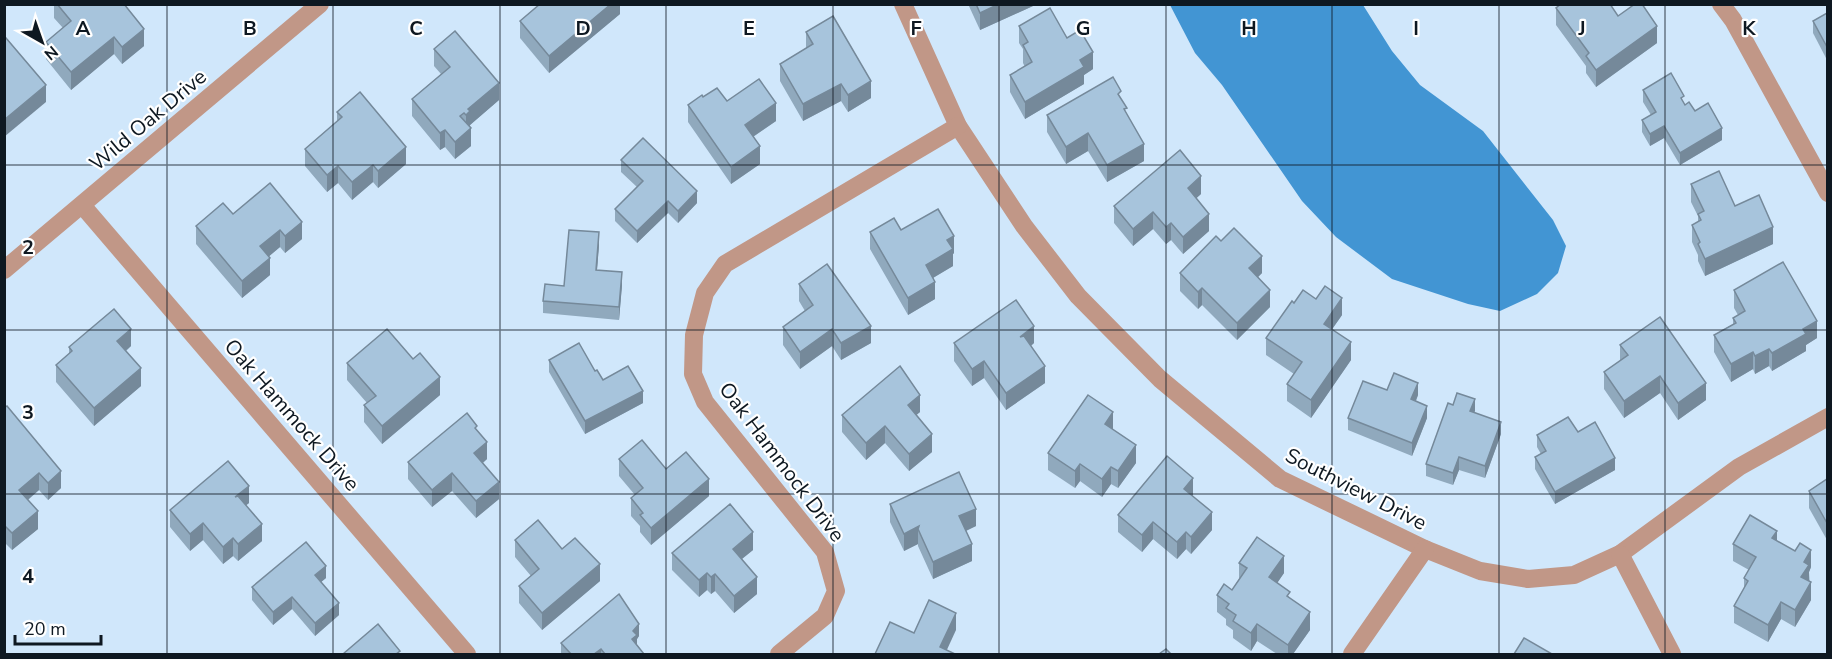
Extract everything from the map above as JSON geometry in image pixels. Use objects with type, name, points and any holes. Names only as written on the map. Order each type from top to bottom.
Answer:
[{"type":"street","name":"Wild Oak Drive","points":[[4,270],[320,4]]},
{"type":"street","name":"Southview Drive","points":[[903,4],[958,126],[1024,226],[1078,296],[1160,380],[1280,479],[1425,549],[1480,571],[1528,579],[1574,575],[1620,554],[1739,467],[1827,417]]},
{"type":"street","points":[[1720,4],[1733,20],[1827,193]]},
{"type":"street","name":"Oak Hammock Drive","points":[[779,654],[825,616],[836,591],[825,552],[705,402],[693,374],[694,335],[705,293],[725,264],[958,126]]},
{"type":"street","name":"Oak Hammock Drive","points":[[82,205],[467,654]]},
{"type":"street","points":[[1352,654],[1425,549]]},
{"type":"street","points":[[1620,554],[1672,654]]},
{"type":"water","points":[[1170,5],[1363,5],[1392,51],[1420,85],[1483,131],[1553,220],[1566,246],[1558,273],[1537,294],[1500,311],[1468,304],[1392,279],[1336,237],[1302,201],[1222,85],[1195,53]]},
{"type":"building","points":[[57,4],[124,4],[144,29],[122,47],[114,37],[71,72],[46,42],[71,21]]},
{"type":"building","points":[[540,4],[611,4],[549,56],[520,21]]},
{"type":"building","points":[[976,4],[999,4],[980,13]]},
{"type":"building","points":[[1561,4],[1610,4],[1618,16],[1635,4],[1642,4],[1657,26],[1596,70],[1586,56],[1589,53],[1556,8]]},
{"type":"building","points":[[1050,8],[1067,38],[1080,30],[1093,52],[1080,60],[1084,67],[1025,102],[1010,75],[1032,62],[1023,45],[1028,42],[1019,26]]},
{"type":"building","points":[[1827,13],[1827,47],[1813,21]]},
{"type":"building","points":[[833,16],[871,81],[848,95],[841,84],[803,104],[780,64],[813,44],[806,32]]},
{"type":"building","points":[[455,31],[499,83],[468,109],[470,111],[466,115],[464,113],[460,116],[471,128],[455,142],[445,130],[440,133],[412,99],[450,67],[434,49]]},
{"type":"building","points":[[6,38],[46,85],[4,120],[4,39]]},
{"type":"building","points":[[1671,73],[1684,96],[1681,98],[1685,105],[1689,102],[1695,111],[1708,103],[1722,128],[1680,153],[1664,126],[1650,134],[1642,120],[1656,112],[1643,90]]},
{"type":"building","points":[[1113,77],[1121,91],[1118,94],[1127,108],[1124,109],[1144,144],[1107,165],[1088,133],[1066,147],[1047,115]]},
{"type":"building","points":[[759,79],[776,103],[745,125],[760,146],[731,167],[688,105],[717,88],[727,101]]},
{"type":"building","points":[[360,92],[406,147],[378,171],[373,165],[352,182],[338,166],[327,175],[305,149],[342,117],[337,112]]},
{"type":"building","points":[[643,138],[697,191],[678,211],[668,201],[637,231],[615,209],[643,181],[621,160]]},
{"type":"building","points":[[1180,150],[1201,176],[1188,188],[1209,214],[1183,237],[1171,223],[1166,227],[1153,212],[1133,229],[1114,206]]},
{"type":"building","points":[[1719,171],[1735,206],[1759,195],[1773,227],[1705,259],[1692,225],[1701,220],[1698,214],[1704,211],[1691,184]]},
{"type":"building","points":[[270,183],[302,222],[285,236],[280,230],[260,246],[270,258],[242,281],[196,226],[223,203],[233,214]]},
{"type":"building","points":[[938,209],[954,236],[947,240],[953,249],[926,265],[935,282],[908,298],[870,232],[894,218],[901,230]]},
{"type":"building","points":[[1234,228],[1262,256],[1249,268],[1270,290],[1237,323],[1202,288],[1198,292],[1180,273],[1216,236],[1221,241]]},
{"type":"building","points":[[569,230],[599,232],[596,270],[622,272],[619,307],[543,301],[545,284],[564,286]]},
{"type":"building","points":[[1783,262],[1817,321],[1803,329],[1806,334],[1772,353],[1769,349],[1755,356],[1753,352],[1731,364],[1714,335],[1736,323],[1733,318],[1745,311],[1734,290]]},
{"type":"building","points":[[827,264],[871,326],[841,343],[832,329],[800,352],[783,327],[813,305],[799,284]]},
{"type":"building","points":[[1325,286],[1342,298],[1324,324],[1351,342],[1311,400],[1287,384],[1302,362],[1266,338],[1292,301],[1294,303],[1303,290],[1316,299]]},
{"type":"building","points":[[1016,300],[1034,326],[1020,337],[1024,336],[1045,366],[1006,393],[984,361],[972,369],[954,343]]},
{"type":"building","points":[[114,309],[131,329],[117,341],[141,368],[94,408],[56,365],[72,351],[69,347]]},
{"type":"building","points":[[1660,317],[1706,383],[1678,403],[1660,376],[1624,401],[1604,372],[1628,355],[1620,345]]},
{"type":"building","points":[[387,329],[413,359],[420,353],[440,377],[382,426],[364,405],[376,396],[347,363]]},
{"type":"building","points":[[579,343],[595,371],[597,370],[603,380],[628,366],[643,391],[585,421],[549,360]]},
{"type":"building","points":[[900,366],[920,395],[908,405],[932,434],[909,454],[885,426],[866,443],[842,415]]},
{"type":"building","points":[[1394,373],[1418,383],[1411,399],[1427,406],[1412,443],[1348,418],[1363,381],[1387,390]]},
{"type":"building","points":[[1457,393],[1475,399],[1470,411],[1501,422],[1485,466],[1459,457],[1453,473],[1426,464],[1448,403],[1453,405]]},
{"type":"building","points":[[1088,395],[1113,412],[1105,424],[1136,445],[1118,471],[1111,467],[1102,479],[1080,464],[1075,471],[1048,453]]},
{"type":"building","points":[[7,406],[61,471],[48,483],[39,473],[19,490],[38,511],[12,533],[4,525],[4,408]]},
{"type":"building","points":[[467,413],[477,426],[475,428],[487,442],[474,453],[499,482],[476,501],[452,473],[432,490],[408,462]]},
{"type":"building","points":[[1568,417],[1578,432],[1595,422],[1615,458],[1555,492],[1535,457],[1546,451],[1537,435]]},
{"type":"building","points":[[642,440],[666,469],[686,452],[709,479],[651,528],[640,515],[643,513],[631,498],[643,488],[619,459]]},
{"type":"building","points":[[1167,456],[1193,478],[1184,489],[1212,512],[1191,537],[1186,532],[1177,542],[1153,522],[1142,535],[1118,515]]},
{"type":"building","points":[[228,461],[249,486],[235,497],[238,496],[262,524],[238,544],[233,538],[223,547],[203,523],[190,534],[170,510]]},
{"type":"building","points":[[959,472],[976,509],[959,516],[972,544],[933,562],[918,529],[919,526],[904,534],[890,504]]},
{"type":"building","points":[[1827,479],[1827,523],[1809,491]]},
{"type":"building","points":[[730,504],[753,532],[733,549],[757,577],[734,596],[715,574],[711,577],[707,573],[699,580],[672,553]]},
{"type":"building","points":[[1750,515],[1777,531],[1772,538],[1795,551],[1800,543],[1811,550],[1804,562],[1809,565],[1801,577],[1811,582],[1795,610],[1781,602],[1768,625],[1734,606],[1748,581],[1744,578],[1756,557],[1733,544]]},
{"type":"building","points":[[538,520],[562,549],[575,538],[600,564],[542,613],[519,586],[539,569],[515,540]]},
{"type":"building","points":[[1257,537],[1284,556],[1269,577],[1290,592],[1287,596],[1310,612],[1288,645],[1257,624],[1251,633],[1233,621],[1236,615],[1226,608],[1229,604],[1217,595],[1224,584],[1232,590],[1247,568],[1239,563]]},
{"type":"building","points":[[306,542],[326,566],[315,575],[339,603],[315,623],[292,597],[273,612],[252,587]]},
{"type":"building","points":[[619,594],[639,624],[633,631],[637,635],[632,639],[644,654],[605,654],[601,649],[594,654],[571,654],[561,643]]},
{"type":"building","points":[[929,600],[956,613],[940,647],[955,654],[875,654],[890,622],[914,633]]},
{"type":"building","points":[[378,624],[400,651],[396,654],[343,654]]},
{"type":"building","points":[[1524,638],[1552,654],[1514,654]]},
{"type":"building","points":[[1166,649],[1171,654],[1159,654]]}]
